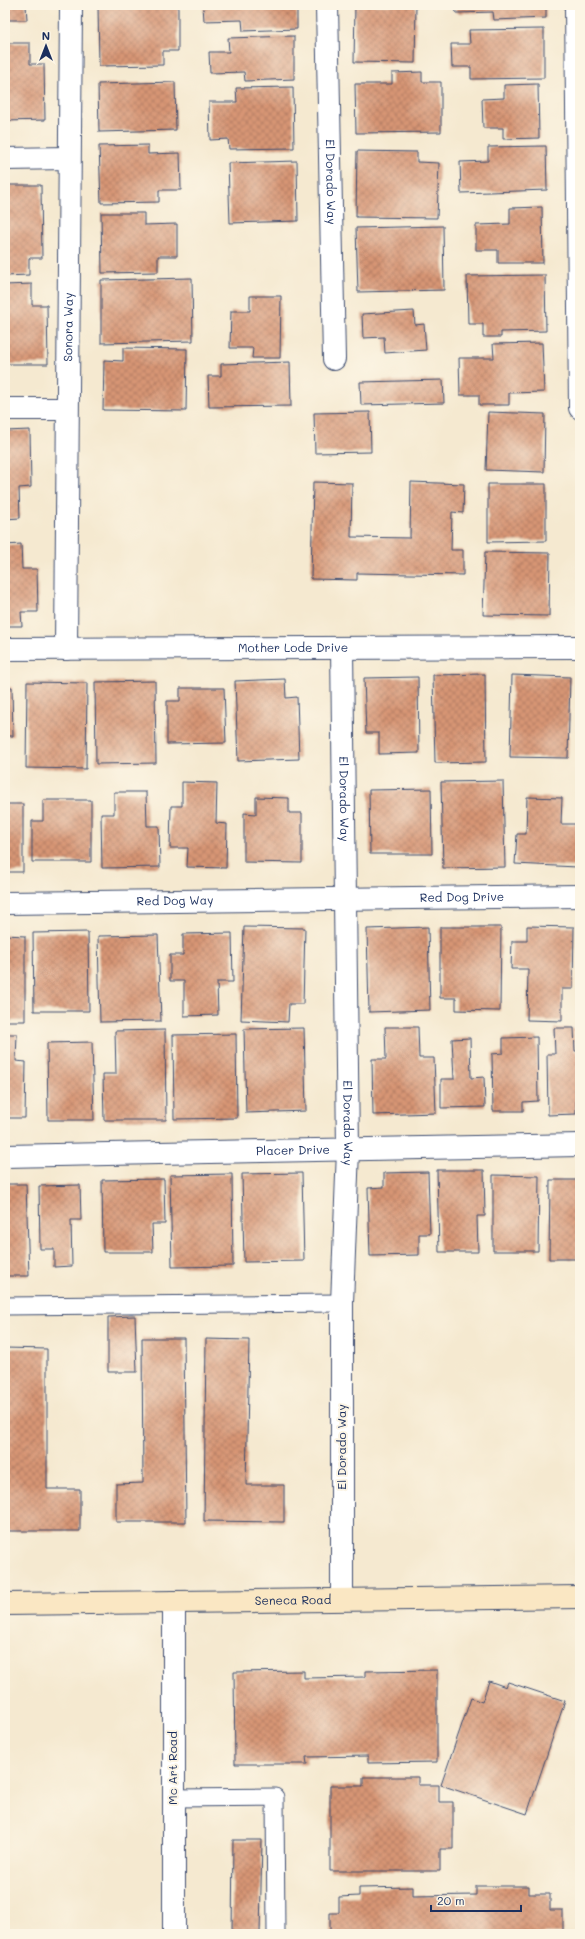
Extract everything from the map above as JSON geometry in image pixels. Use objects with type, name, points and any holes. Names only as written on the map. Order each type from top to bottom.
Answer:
[{"type":"street","name":"Sonora Way","points":[[66,649],[71,5]]},
{"type":"street","name":"El Dorado Way","points":[[327,5],[334,359]]},
{"type":"street","points":[[576,5],[580,408]]},
{"type":"street","points":[[5,158],[69,158]]},
{"type":"street","points":[[5,409],[67,409]]},
{"type":"street","name":"Mother Lode Drive","points":[[5,649],[580,647]]},
{"type":"street","name":"El Dorado Way","points":[[342,648],[348,1150],[342,1303],[342,1599]]},
{"type":"street","name":"Red Dog Drive","points":[[345,898],[580,896]]},
{"type":"street","name":"Red Dog Way","points":[[5,903],[345,898]]},
{"type":"street","name":"Placer Drive","points":[[5,1156],[580,1145]]},
{"type":"street","name":"Seneca Road","points":[[5,1604],[580,1597]]},
{"type":"street","name":"Mc Art Road","points":[[174,1602],[174,1934]]},
{"type":"lane","points":[[5,1306],[342,1303]]},
{"type":"lane","points":[[173,1798],[275,1797],[276,1934]]},
{"type":"building","points":[[5,5],[26,5],[27,20],[5,20]]},
{"type":"building","points":[[98,5],[178,5],[178,51],[163,51],[163,65],[99,66]]},
{"type":"building","points":[[203,5],[297,5],[297,29],[243,31],[242,20],[204,21]]},
{"type":"building","points":[[355,5],[416,5],[415,63],[354,62]]},
{"type":"building","points":[[455,5],[546,5],[546,18],[494,20],[493,12],[456,13]]},
{"type":"building","points":[[544,29],[544,78],[471,79],[471,67],[452,67],[451,44],[470,44],[469,30]]},
{"type":"building","points":[[294,36],[294,79],[245,81],[244,72],[210,73],[209,52],[229,52],[228,38]]},
{"type":"building","points":[[5,43],[30,43],[30,64],[44,64],[45,120],[5,121]]},
{"type":"building","points":[[422,72],[422,82],[441,82],[441,132],[356,133],[355,84],[392,84],[392,73]]},
{"type":"building","points":[[175,82],[176,130],[99,132],[98,84]]},
{"type":"building","points":[[538,84],[539,138],[503,139],[503,128],[483,128],[482,99],[504,98],[504,85]]},
{"type":"building","points":[[293,87],[294,148],[229,149],[228,139],[210,140],[209,102],[237,102],[236,88]]},
{"type":"building","points":[[148,145],[148,154],[180,153],[181,190],[159,190],[159,202],[101,203],[99,146]]},
{"type":"building","points":[[546,146],[547,190],[461,193],[460,162],[488,161],[488,147]]},
{"type":"building","points":[[357,151],[417,152],[417,162],[439,163],[437,218],[356,217]]},
{"type":"building","points":[[297,161],[298,221],[230,223],[228,163]]},
{"type":"building","points":[[5,185],[41,185],[42,258],[29,258],[29,275],[5,276]]},
{"type":"building","points":[[542,207],[543,263],[498,263],[498,250],[476,250],[476,225],[510,224],[510,208]]},
{"type":"building","points":[[101,213],[144,213],[144,225],[177,224],[177,256],[158,256],[158,272],[102,273]]},
{"type":"building","points":[[443,226],[444,290],[358,292],[356,228]]},
{"type":"building","points":[[545,275],[546,331],[501,332],[501,337],[483,337],[483,324],[468,324],[467,276]]},
{"type":"building","points":[[192,278],[193,341],[101,343],[101,280]]},
{"type":"building","points":[[32,284],[32,305],[47,305],[48,364],[5,364],[5,285]]},
{"type":"building","points":[[250,296],[281,296],[280,358],[252,358],[253,348],[230,348],[231,311],[250,311]]},
{"type":"building","points":[[414,311],[415,325],[424,324],[426,350],[385,353],[384,337],[363,338],[362,314]]},
{"type":"building","points":[[542,343],[544,392],[509,393],[509,405],[479,405],[479,395],[460,395],[459,358],[494,358],[493,344]]},
{"type":"building","points":[[123,348],[187,349],[186,411],[103,410],[104,360],[123,361]]},
{"type":"building","points":[[290,362],[291,406],[209,407],[208,376],[221,376],[221,364]]},
{"type":"building","points":[[443,380],[444,403],[361,405],[360,382]]},
{"type":"building","points":[[370,412],[371,452],[315,453],[314,413]]},
{"type":"building","points":[[488,412],[545,414],[544,472],[486,470]]},
{"type":"building","points":[[30,430],[31,487],[19,488],[20,518],[5,519],[5,431]]},
{"type":"building","points":[[313,482],[352,483],[351,537],[410,538],[411,482],[464,484],[463,513],[452,512],[451,550],[463,550],[463,575],[357,573],[357,580],[311,579]]},
{"type":"building","points":[[488,484],[546,484],[546,541],[488,542]]},
{"type":"building","points":[[21,544],[22,569],[37,569],[38,612],[21,612],[22,626],[5,626],[5,545]]},
{"type":"building","points":[[485,552],[550,553],[549,616],[483,615]]},
{"type":"building","points":[[485,674],[486,762],[435,763],[433,675]]},
{"type":"building","points":[[512,675],[570,677],[568,758],[510,757]]},
{"type":"building","points":[[418,677],[419,753],[379,754],[379,733],[366,733],[364,678]]},
{"type":"building","points":[[285,679],[286,698],[297,697],[299,759],[238,761],[235,681]]},
{"type":"building","points":[[155,681],[156,763],[96,764],[95,682]]},
{"type":"building","points":[[27,682],[87,683],[86,769],[26,768]]},
{"type":"building","points":[[5,687],[12,687],[13,736],[5,736]]},
{"type":"building","points":[[180,688],[224,688],[226,743],[167,744],[167,701],[180,701]]},
{"type":"building","points":[[503,781],[505,867],[443,868],[441,782]]},
{"type":"building","points":[[182,782],[217,783],[216,823],[227,824],[226,868],[187,867],[188,848],[170,848],[171,806],[182,806]]},
{"type":"building","points":[[431,789],[432,854],[370,854],[369,790]]},
{"type":"building","points":[[114,792],[146,792],[147,826],[159,826],[160,867],[102,868],[101,814],[114,814]]},
{"type":"building","points":[[256,797],[289,798],[289,813],[302,813],[302,863],[244,862],[244,813],[256,814]]},
{"type":"building","points":[[527,797],[562,798],[561,824],[579,824],[577,867],[515,864],[517,834],[526,834]]},
{"type":"building","points":[[43,800],[91,800],[91,862],[32,862],[32,821],[43,821]]},
{"type":"building","points":[[5,804],[23,804],[23,872],[5,872]]},
{"type":"building","points":[[527,926],[574,927],[573,989],[562,989],[562,1021],[527,1020],[528,969],[511,969],[512,941],[527,941]]},
{"type":"building","points":[[244,927],[305,928],[303,1004],[289,1004],[288,1022],[241,1020]]},
{"type":"building","points":[[428,927],[430,1010],[369,1012],[367,929]]},
{"type":"building","points":[[440,927],[501,927],[500,1011],[456,1010],[456,998],[440,998]]},
{"type":"building","points":[[88,932],[89,1011],[34,1011],[33,933]]},
{"type":"building","points":[[232,933],[233,982],[217,982],[218,1015],[184,1016],[184,981],[170,981],[170,955],[183,955],[183,934]]},
{"type":"building","points":[[5,935],[25,936],[25,1021],[5,1021]]},
{"type":"building","points":[[158,935],[161,1021],[100,1022],[98,936]]},
{"type":"building","points":[[385,1027],[418,1027],[419,1058],[434,1058],[436,1113],[373,1115],[372,1059],[386,1059]]},
{"type":"building","points":[[304,1028],[306,1111],[246,1113],[244,1029]]},
{"type":"building","points":[[554,1028],[574,1028],[575,1051],[580,1051],[580,1095],[576,1095],[576,1114],[548,1115],[547,1054],[555,1054]]},
{"type":"building","points":[[165,1030],[166,1120],[104,1120],[103,1074],[116,1074],[115,1031]]},
{"type":"building","points":[[5,1034],[17,1034],[16,1061],[26,1062],[25,1118],[5,1118]]},
{"type":"building","points":[[236,1034],[237,1118],[174,1119],[173,1035]]},
{"type":"building","points":[[537,1037],[538,1101],[523,1102],[523,1111],[493,1111],[492,1054],[503,1053],[503,1038]]},
{"type":"building","points":[[470,1038],[471,1078],[484,1077],[485,1107],[441,1108],[441,1079],[454,1079],[452,1039]]},
{"type":"building","points":[[92,1042],[94,1120],[48,1120],[47,1043]]},
{"type":"building","points":[[437,1170],[484,1170],[485,1216],[477,1216],[478,1252],[439,1252]]},
{"type":"building","points":[[428,1172],[430,1234],[419,1234],[419,1255],[370,1256],[368,1188],[384,1187],[384,1173]]},
{"type":"building","points":[[302,1173],[304,1261],[244,1262],[242,1174]]},
{"type":"building","points":[[232,1174],[233,1266],[172,1267],[170,1175]]},
{"type":"building","points":[[493,1175],[539,1176],[538,1251],[493,1251]]},
{"type":"building","points":[[164,1179],[165,1224],[152,1224],[153,1252],[103,1252],[102,1180]]},
{"type":"building","points":[[550,1180],[580,1180],[580,1234],[578,1234],[577,1259],[549,1259]]},
{"type":"building","points":[[5,1184],[26,1184],[29,1276],[5,1276]]},
{"type":"building","points":[[80,1185],[81,1220],[71,1220],[72,1266],[54,1267],[54,1249],[40,1249],[39,1186]]},
{"type":"building","points":[[135,1316],[137,1372],[108,1372],[108,1317]]},
{"type":"building","points":[[142,1338],[184,1338],[186,1522],[116,1522],[116,1484],[143,1483]]},
{"type":"building","points":[[206,1339],[249,1340],[246,1485],[284,1485],[284,1522],[204,1521]]},
{"type":"building","points":[[5,1348],[47,1349],[47,1489],[80,1489],[80,1531],[5,1531]]},
{"type":"building","points":[[437,1670],[437,1762],[368,1763],[368,1756],[306,1757],[307,1764],[235,1764],[234,1672],[304,1671],[304,1678],[365,1677],[365,1671]]},
{"type":"building","points":[[489,1681],[506,1687],[508,1682],[565,1701],[527,1814],[441,1785],[471,1698],[482,1702]]},
{"type":"building","points":[[363,1777],[418,1777],[418,1785],[439,1785],[439,1802],[453,1802],[453,1849],[440,1849],[440,1871],[330,1871],[330,1786],[363,1786]]},
{"type":"building","points":[[233,1840],[262,1840],[260,1934],[232,1934]]},
{"type":"building","points":[[476,1886],[529,1886],[529,1894],[550,1894],[550,1910],[563,1910],[563,1934],[330,1934],[330,1913],[339,1913],[339,1897],[359,1896],[359,1888],[413,1887],[413,1896],[476,1895]]}]
